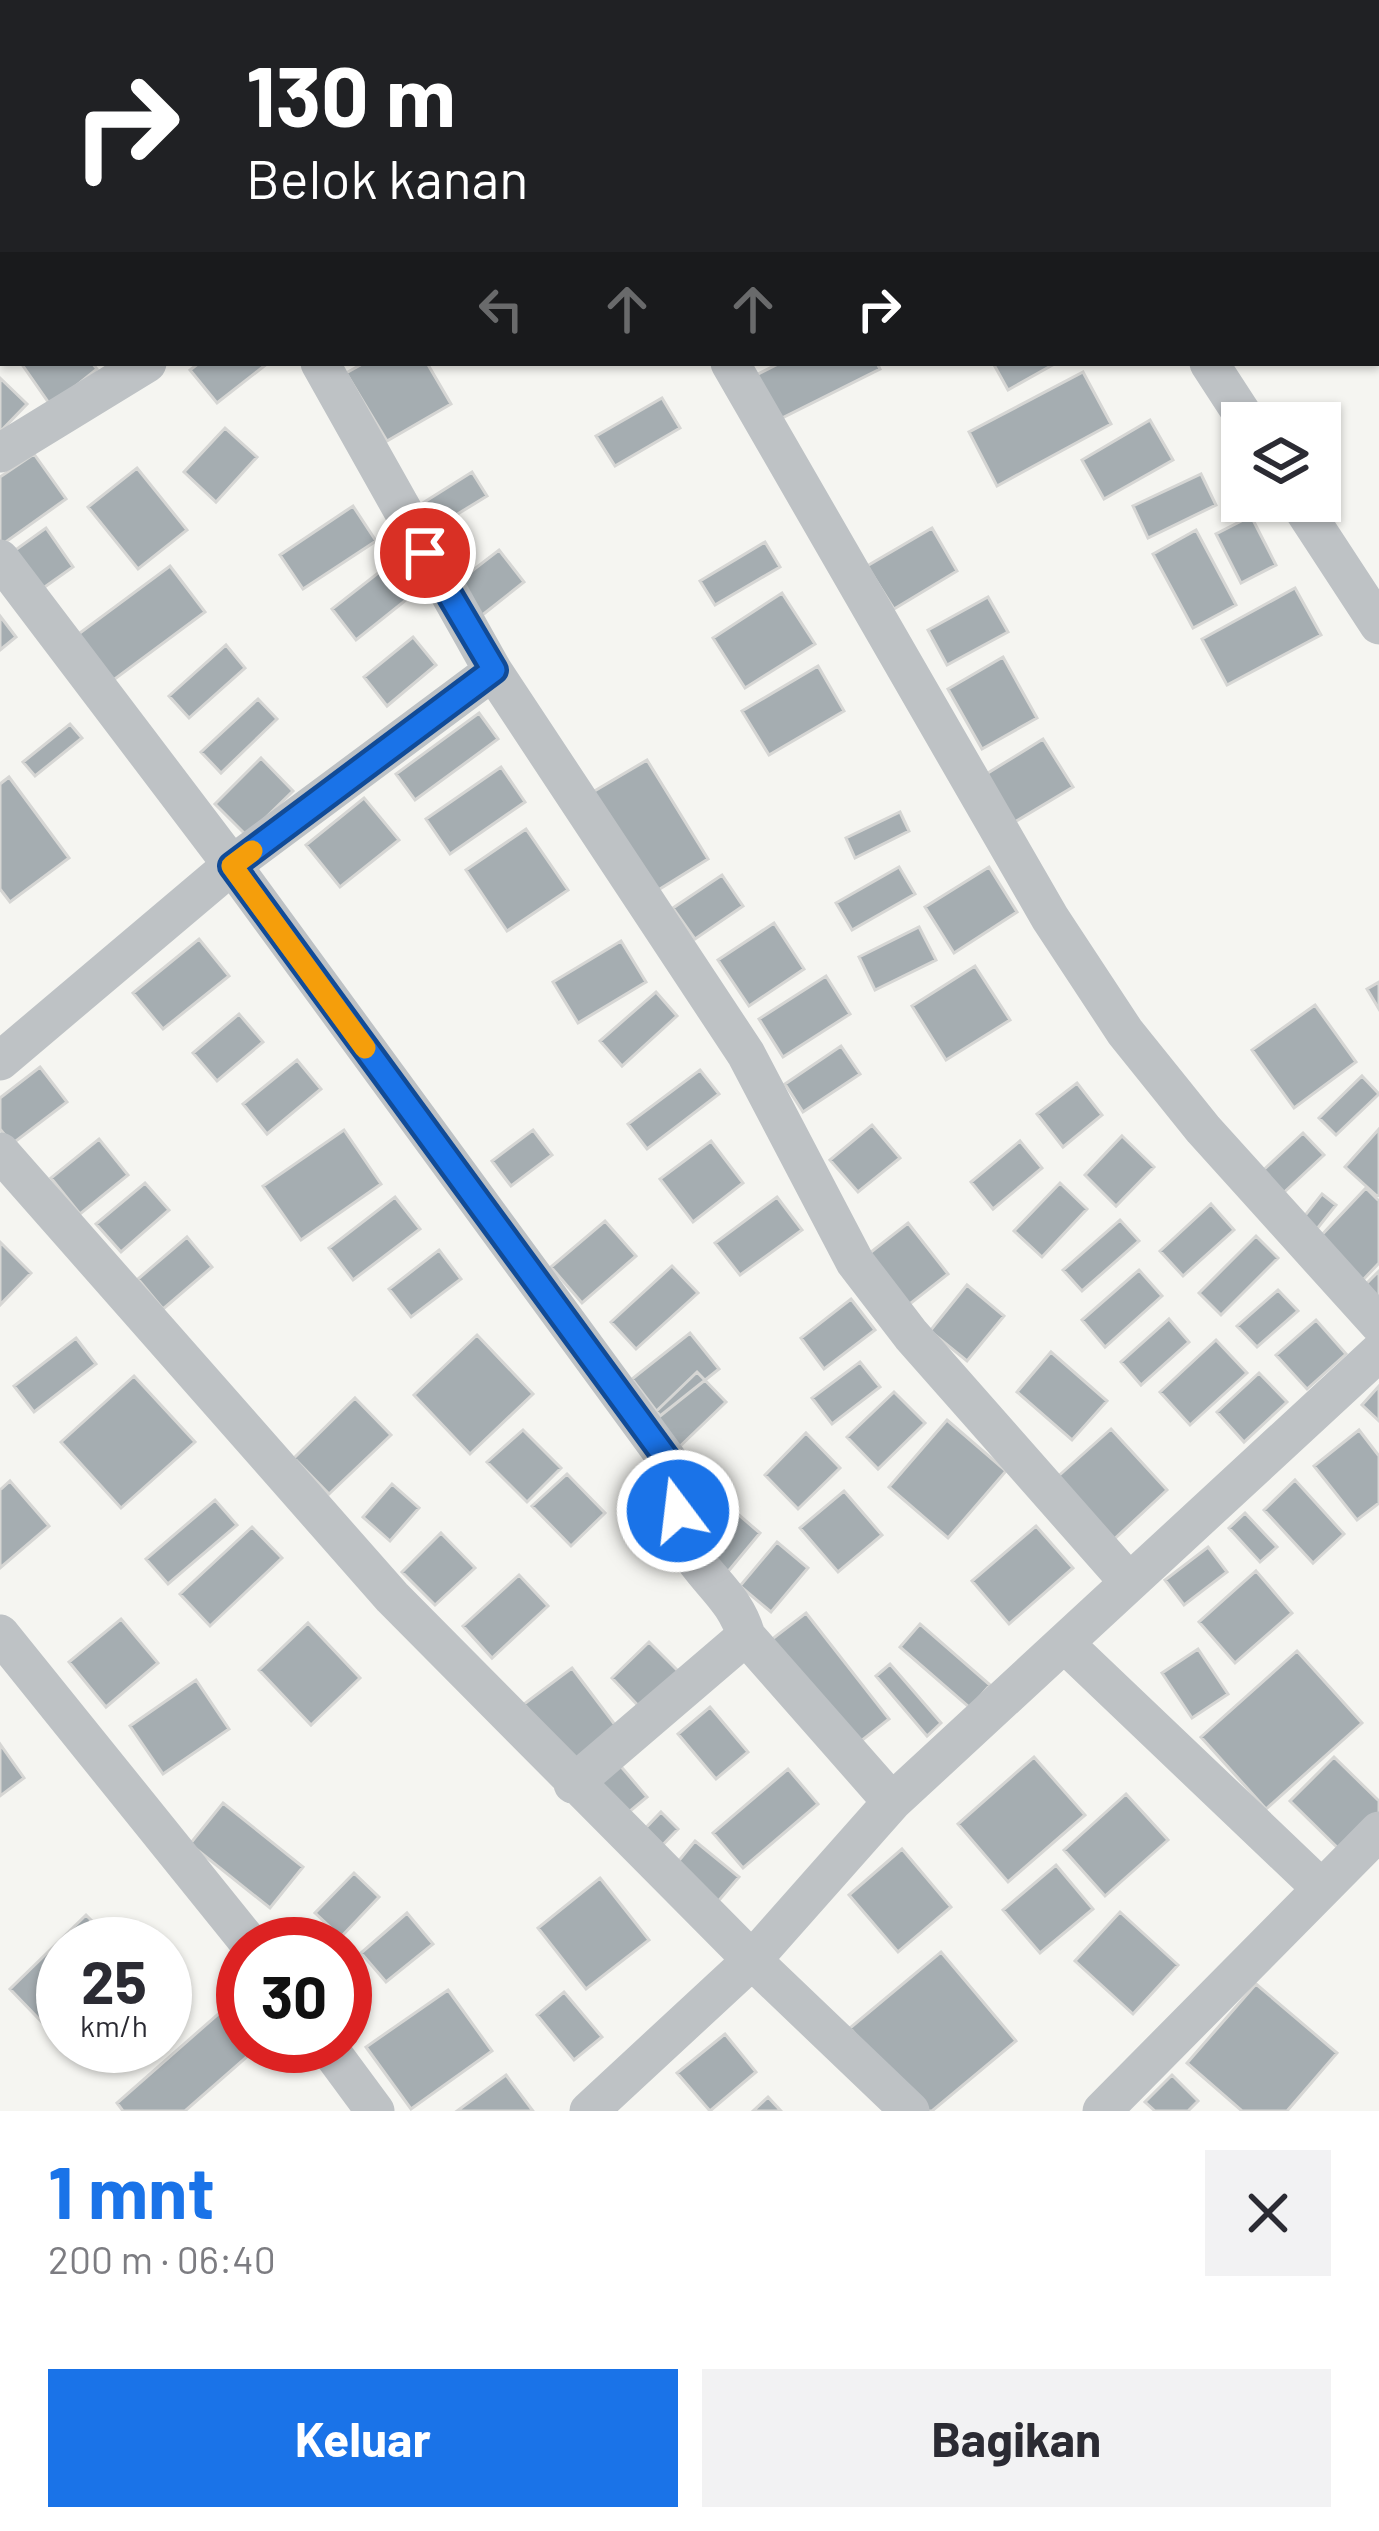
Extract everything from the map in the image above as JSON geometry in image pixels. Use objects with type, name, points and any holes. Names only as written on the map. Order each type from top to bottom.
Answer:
[{"type":"street","points":[[0,453],[142,366]]},
{"type":"street","points":[[322,366],[494,670],[746,1054],[876,1294],[1128,1581]]},
{"type":"street","points":[[732,366],[1050,918],[1126,1032],[1203,1129],[1379,1324]]},
{"type":"street","points":[[1211,366],[1234,402]]},
{"type":"street","points":[[1312,522],[1379,625]]},
{"type":"street","points":[[0,559],[232,866],[672,1466],[680,1489],[679,1528],[689,1551],[740,1614],[746,1636],[892,1802]]},
{"type":"street","points":[[0,1060],[232,866],[494,670]]},
{"type":"street","points":[[0,1153],[392,1598],[573,1784],[910,2111]]},
{"type":"street","points":[[589,2111],[752,1960],[892,1802],[1379,1352]]},
{"type":"street","points":[[0,1634],[228,1917]]},
{"type":"street","points":[[573,1784],[746,1636]]},
{"type":"street","points":[[1065,1644],[1321,1888]]},
{"type":"street","points":[[1102,2111],[1379,1832]]},
{"type":"street","points":[[347,2073],[375,2111]]},
{"type":"building","points":[[23,366],[94,366],[97,369],[51,406]]},
{"type":"building","points":[[195,366],[264,366],[217,403],[190,370]]},
{"type":"building","points":[[359,366],[429,366],[451,404],[387,441],[346,373]]},
{"type":"building","points":[[774,366],[880,369],[766,426],[744,381]]},
{"type":"building","points":[[995,366],[1051,366],[1008,390]]},
{"type":"building","points":[[1083,372],[1111,424],[997,486],[969,432]]},
{"type":"building","points":[[0,378],[27,404],[0,432]]},
{"type":"building","points":[[662,398],[680,428],[615,466],[596,436]]},
{"type":"building","points":[[1150,420],[1173,460],[1104,499],[1082,460]]},
{"type":"building","points":[[225,428],[257,457],[216,502],[184,472]]},
{"type":"building","points":[[34,454],[66,499],[0,546],[0,477]]},
{"type":"building","points":[[137,468],[187,530],[138,569],[88,507]]},
{"type":"building","points":[[472,472],[487,496],[425,534],[410,511]]},
{"type":"building","points":[[1201,474],[1216,505],[1148,538],[1133,506]]},
{"type":"building","points":[[353,506],[376,541],[303,589],[280,555]]},
{"type":"building","points":[[1239,522],[1254,522],[1276,565],[1241,583],[1216,534]]},
{"type":"building","points":[[46,528],[73,567],[22,603],[0,561]]},
{"type":"building","points":[[932,528],[957,571],[894,609],[867,566]]},
{"type":"building","points":[[1196,530],[1236,605],[1193,628],[1153,554]]},
{"type":"building","points":[[765,542],[780,567],[715,605],[700,581]]},
{"type":"building","points":[[499,550],[524,582],[476,620],[451,587]]},
{"type":"building","points":[[170,566],[205,612],[104,687],[69,641]]},
{"type":"building","points":[[387,566],[411,596],[356,640],[332,609]]},
{"type":"building","points":[[1295,588],[1321,635],[1227,685],[1202,639]]},
{"type":"building","points":[[782,593],[815,644],[745,688],[713,638]]},
{"type":"building","points":[[988,597],[1008,632],[947,665],[928,630]]},
{"type":"building","points":[[0,616],[16,637],[0,650]]},
{"type":"building","points":[[413,637],[436,665],[387,706],[364,677]]},
{"type":"building","points":[[226,645],[245,668],[189,718],[169,696]]},
{"type":"building","points":[[1003,657],[1037,718],[982,749],[948,689]]},
{"type":"building","points":[[818,666],[844,711],[769,755],[742,711]]},
{"type":"building","points":[[258,699],[277,719],[221,773],[201,752]]},
{"type":"building","points":[[479,713],[498,739],[415,800],[396,774]]},
{"type":"building","points":[[70,724],[82,738],[35,776],[23,762]]},
{"type":"building","points":[[1043,739],[1073,787],[1013,823],[983,776]]},
{"type":"building","points":[[261,758],[293,791],[247,836],[215,804]]},
{"type":"building","points":[[647,760],[708,859],[647,897],[586,796]]},
{"type":"building","points":[[501,767],[525,802],[450,854],[426,819]]},
{"type":"building","points":[[9,777],[69,858],[10,902],[0,889],[0,784]]},
{"type":"building","points":[[364,798],[399,840],[340,887],[306,845]]},
{"type":"building","points":[[900,812],[909,831],[855,858],[846,838]]},
{"type":"building","points":[[526,829],[568,890],[507,931],[466,870]]},
{"type":"building","points":[[899,867],[915,894],[852,930],[836,903]]},
{"type":"building","points":[[989,867],[1017,912],[954,953],[925,907]]},
{"type":"building","points":[[722,875],[743,906],[695,939],[673,908]]},
{"type":"building","points":[[774,923],[804,969],[749,1006],[718,960]]},
{"type":"building","points":[[919,927],[936,960],[875,990],[859,957]]},
{"type":"building","points":[[199,939],[229,976],[163,1029],[133,993]]},
{"type":"building","points":[[621,941],[646,982],[578,1023],[553,982]]},
{"type":"building","points":[[975,966],[1010,1020],[946,1060],[912,1006]]},
{"type":"building","points":[[826,976],[850,1014],[783,1057],[759,1019]]},
{"type":"building","points":[[1379,982],[1379,1009],[1367,989]]},
{"type":"building","points":[[656,992],[677,1016],[622,1066],[600,1041]]},
{"type":"building","points":[[1315,1005],[1356,1062],[1294,1108],[1252,1050]]},
{"type":"building","points":[[239,1014],[263,1042],[217,1081],[193,1053]]},
{"type":"building","points":[[841,1046],[860,1074],[803,1112],[785,1084]]},
{"type":"building","points":[[297,1060],[321,1089],[267,1134],[243,1104]]},
{"type":"building","points":[[40,1067],[67,1102],[12,1144],[0,1129],[0,1098]]},
{"type":"building","points":[[700,1070],[719,1094],[647,1149],[628,1124]]},
{"type":"building","points":[[1362,1076],[1379,1094],[1336,1135],[1319,1118]]},
{"type":"building","points":[[1077,1083],[1102,1115],[1063,1147],[1037,1114]]},
{"type":"building","points":[[872,1125],[900,1158],[858,1192],[830,1160]]},
{"type":"building","points":[[1379,1129],[1379,1195],[1377,1196],[1345,1167]]},
{"type":"building","points":[[344,1130],[381,1184],[301,1240],[263,1186]]},
{"type":"building","points":[[533,1130],[552,1155],[511,1186],[492,1161]]},
{"type":"building","points":[[1303,1133],[1324,1155],[1278,1198],[1257,1176]]},
{"type":"building","points":[[1122,1136],[1154,1167],[1116,1206],[1085,1175]]},
{"type":"building","points":[[99,1139],[128,1175],[80,1214],[51,1178]]},
{"type":"building","points":[[711,1141],[743,1183],[693,1222],[660,1179]]},
{"type":"building","points":[[1020,1141],[1042,1168],[993,1209],[971,1182]]},
{"type":"building","points":[[145,1183],[169,1210],[121,1252],[96,1224]]},
{"type":"building","points":[[1060,1183],[1087,1209],[1042,1257],[1014,1231]]},
{"type":"building","points":[[1366,1188],[1379,1201],[1379,1263],[1361,1282],[1317,1240]]},
{"type":"building","points":[[1322,1194],[1336,1205],[1305,1244],[1291,1233]]},
{"type":"building","points":[[395,1197],[420,1229],[353,1280],[329,1248]]},
{"type":"building","points":[[777,1197],[802,1230],[740,1275],[715,1243]]},
{"type":"building","points":[[1211,1204],[1234,1230],[1183,1276],[1160,1251]]},
{"type":"building","points":[[1120,1220],[1139,1241],[1082,1291],[1063,1270]]},
{"type":"building","points":[[605,1221],[636,1256],[582,1303],[551,1267]]},
{"type":"building","points":[[908,1223],[948,1274],[897,1314],[857,1263]]},
{"type":"building","points":[[1256,1236],[1278,1258],[1221,1315],[1199,1293]]},
{"type":"building","points":[[187,1237],[212,1267],[163,1309],[138,1279]]},
{"type":"building","points":[[0,1242],[31,1273],[0,1305]]},
{"type":"building","points":[[439,1250],[461,1279],[411,1317],[389,1289]]},
{"type":"building","points":[[672,1266],[698,1293],[636,1349],[611,1322]]},
{"type":"building","points":[[1139,1270],[1162,1296],[1105,1347],[1082,1320]]},
{"type":"building","points":[[1379,1271],[1379,1300],[1364,1286]]},
{"type":"building","points":[[967,1285],[1004,1316],[967,1361],[930,1331]]},
{"type":"building","points":[[1278,1290],[1298,1311],[1257,1347],[1237,1326]]},
{"type":"building","points":[[851,1299],[875,1330],[824,1369],[801,1338]]},
{"type":"building","points":[[1169,1319],[1189,1342],[1141,1385],[1121,1362]]},
{"type":"building","points":[[1316,1320],[1346,1354],[1307,1389],[1276,1355]]},
{"type":"building","points":[[690,1333],[719,1369],[660,1416],[632,1379]]},
{"type":"building","points":[[477,1335],[533,1394],[470,1454],[414,1395]]},
{"type":"building","points":[[76,1338],[96,1364],[34,1412],[14,1386]]},
{"type":"building","points":[[1216,1340],[1247,1373],[1190,1425],[1160,1392]]},
{"type":"building","points":[[1051,1352],[1107,1401],[1072,1440],[1017,1392]]},
{"type":"building","points":[[860,1362],[880,1387],[832,1424],[812,1398]]},
{"type":"building","points":[[697,1372],[726,1402],[671,1455],[642,1425]]},
{"type":"building","points":[[1259,1373],[1287,1402],[1244,1442],[1217,1412]]},
{"type":"building","points":[[134,1376],[195,1442],[121,1508],[61,1442]]},
{"type":"building","points":[[1379,1386],[1379,1421],[1362,1405]]},
{"type":"building","points":[[894,1392],[925,1423],[878,1469],[847,1437]]},
{"type":"building","points":[[355,1398],[391,1435],[329,1494],[294,1458]]},
{"type":"building","points":[[947,1420],[1006,1471],[948,1538],[889,1487]]},
{"type":"building","points":[[1111,1429],[1167,1490],[1110,1543],[1054,1480]]},
{"type":"building","points":[[523,1430],[561,1468],[527,1502],[487,1462]]},
{"type":"building","points":[[1359,1430],[1379,1456],[1379,1503],[1357,1520],[1314,1466]]},
{"type":"building","points":[[806,1433],[840,1468],[798,1509],[765,1475]]},
{"type":"building","points":[[567,1474],[605,1513],[571,1546],[532,1506]]},
{"type":"building","points":[[1295,1480],[1344,1534],[1313,1563],[1264,1510]]},
{"type":"building","points":[[10,1481],[49,1526],[0,1568],[0,1490]]},
{"type":"building","points":[[392,1484],[419,1508],[390,1541],[363,1517]]},
{"type":"building","points":[[844,1491],[882,1535],[838,1572],[800,1528]]},
{"type":"building","points":[[719,1498],[760,1533],[721,1580],[680,1545]]},
{"type":"building","points":[[215,1500],[237,1525],[168,1584],[146,1559]]},
{"type":"building","points":[[1245,1513],[1277,1547],[1260,1562],[1229,1528]]},
{"type":"building","points":[[1036,1526],[1073,1568],[1009,1624],[972,1581]]},
{"type":"building","points":[[252,1527],[282,1558],[210,1626],[180,1594]]},
{"type":"building","points":[[441,1533],[475,1568],[435,1605],[402,1572]]},
{"type":"building","points":[[777,1542],[808,1568],[771,1612],[740,1586]]},
{"type":"building","points":[[1208,1547],[1227,1572],[1184,1605],[1165,1580]]},
{"type":"building","points":[[1256,1571],[1292,1613],[1235,1663],[1199,1622]]},
{"type":"building","points":[[519,1575],[548,1606],[492,1658],[463,1626]]},
{"type":"building","points":[[806,1613],[889,1719],[851,1749],[767,1643]]},
{"type":"building","points":[[121,1619],[158,1663],[106,1707],[69,1662]]},
{"type":"building","points":[[308,1623],[360,1678],[311,1725],[259,1670]]},
{"type":"building","points":[[920,1624],[990,1685],[970,1708],[900,1647]]},
{"type":"building","points":[[649,1642],[687,1680],[649,1717],[612,1678]]},
{"type":"building","points":[[1198,1649],[1228,1694],[1192,1718],[1162,1673]]},
{"type":"building","points":[[1297,1651],[1362,1723],[1266,1809],[1201,1737]]},
{"type":"building","points":[[890,1664],[941,1723],[927,1736],[876,1676]]},
{"type":"building","points":[[572,1668],[625,1738],[577,1775],[524,1704]]},
{"type":"building","points":[[196,1680],[229,1729],[163,1774],[130,1726]]},
{"type":"building","points":[[710,1707],[748,1752],[716,1779],[678,1734]]},
{"type":"building","points":[[0,1744],[24,1778],[0,1796]]},
{"type":"building","points":[[1034,1757],[1085,1815],[1008,1882],[958,1824]]},
{"type":"building","points":[[1334,1757],[1379,1801],[1379,1820],[1345,1855],[1290,1801]]},
{"type":"building","points":[[618,1763],[647,1797],[617,1822],[588,1787]]},
{"type":"building","points":[[788,1769],[818,1804],[743,1868],[713,1833]]},
{"type":"building","points":[[1126,1794],[1168,1840],[1105,1896],[1064,1850]]},
{"type":"building","points":[[223,1803],[303,1867],[270,1908],[190,1844]]},
{"type":"building","points":[[661,1812],[678,1829],[652,1856],[634,1840]]},
{"type":"building","points":[[695,1841],[739,1877],[715,1905],[672,1869]]},
{"type":"building","points":[[902,1849],[951,1907],[898,1952],[849,1895]]},
{"type":"building","points":[[1056,1865],[1093,1909],[1040,1953],[1003,1910]]},
{"type":"building","points":[[354,1873],[379,1897],[360,1917],[319,1917],[315,1913]]},
{"type":"building","points":[[600,1878],[649,1940],[586,1989],[538,1928]]},
{"type":"building","points":[[1120,1912],[1178,1965],[1133,2014],[1075,1961]]},
{"type":"building","points":[[407,1913],[433,1944],[386,1982],[372,1966],[372,1943]]},
{"type":"building","points":[[941,1952],[1016,2041],[932,2111],[919,2111],[850,2028]]},
{"type":"building","points":[[36,1964],[36,2016],[10,1989]]},
{"type":"building","points":[[1256,1984],[1337,2053],[1287,2111],[1242,2111],[1187,2063]]},
{"type":"building","points":[[448,1990],[492,2051],[411,2109],[372,2055],[372,2043]]},
{"type":"building","points":[[564,1992],[602,2037],[574,2060],[537,2015]]},
{"type":"building","points":[[216,2016],[216,2073],[228,2073],[185,2111],[123,2111],[117,2103],[151,2073],[192,2073],[192,2037]]},
{"type":"building","points":[[725,2034],[756,2072],[710,2111],[677,2073]]},
{"type":"building","points":[[506,2075],[533,2111],[457,2111]]},
{"type":"building","points":[[1172,2075],[1198,2101],[1188,2111],[1155,2111],[1145,2102]]},
{"type":"building","points":[[768,2097],[781,2111],[753,2111]]},
{"type":"slow traffic","points":[[252,851],[232,866],[365,1048]]},
{"type":"route","points":[[425,553],[494,670],[232,866],[672,1466],[680,1489],[678,1511]]}]
